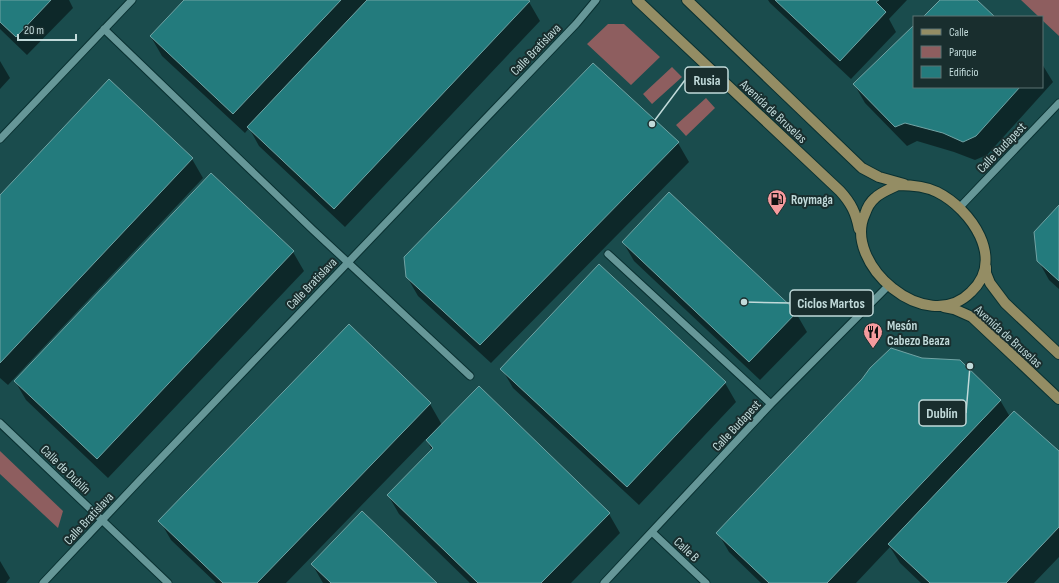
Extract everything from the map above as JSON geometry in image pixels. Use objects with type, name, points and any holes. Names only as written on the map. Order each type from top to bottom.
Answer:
[{"type":"main road","name":"Avenida de Bruselas","points":[[637,0],[840,191],[853,209],[861,234]]},
{"type":"main road","name":"Avenida de Bruselas","points":[[687,0],[862,168],[888,180],[910,185]]},
{"type":"main road","points":[[910,185],[936,191],[960,207],[978,230],[984,244],[986,256],[985,268],[981,280],[972,292],[962,300],[949,306],[934,306],[917,303],[902,296],[882,278],[869,261],[864,249],[861,234],[862,220],[874,199],[892,188],[910,185]]},
{"type":"main road","name":"Avenida de Bruselas","points":[[986,256],[986,274],[996,292],[1005,303],[1059,354]]},
{"type":"main road","name":"Avenida de Bruselas","points":[[934,306],[954,309],[972,317],[1059,399]]},
{"type":"street","points":[[0,139],[132,0]]},
{"type":"street","name":"Calle Bratislava","points":[[43,583],[576,24],[596,0]]},
{"type":"street","points":[[104,29],[348,262],[470,376]]},
{"type":"street","name":"Calle Budapest","points":[[960,207],[1059,103]]},
{"type":"street","points":[[608,254],[771,404]]},
{"type":"street","name":"Calle Budapest","points":[[604,583],[771,404],[889,285]]},
{"type":"street","name":"Calle de Dublín","points":[[0,423],[168,583]]},
{"type":"street","name":"Calle B","points":[[652,532],[706,583]]},
{"type":"green space","points":[[1021,0],[1059,0],[1059,36],[1043,21],[1043,16],[1038,16]]},
{"type":"green space","points":[[608,24],[624,24],[660,57],[631,85],[587,44]]},
{"type":"green space","points":[[672,67],[682,77],[652,104],[643,94]]},
{"type":"green space","points":[[706,98],[715,108],[686,136],[676,125]]},
{"type":"green space","points":[[0,451],[63,511],[58,528],[0,474]]},
{"type":"building","points":[[0,0],[51,0],[16,37],[0,22]]},
{"type":"building","points":[[184,0],[341,0],[233,114],[150,36]]},
{"type":"building","points":[[367,0],[530,1],[334,209],[247,127]]},
{"type":"building","points":[[775,0],[879,0],[876,2],[886,12],[840,61]]},
{"type":"building","points":[[940,0],[977,0],[994,16],[924,16]]},
{"type":"building","points":[[913,26],[913,88],[1019,88],[976,136],[963,142],[943,133],[905,123],[895,127],[853,84]]},
{"type":"building","points":[[593,63],[679,142],[480,345],[406,277],[404,257]]},
{"type":"building","points":[[109,79],[193,158],[0,363],[0,195]]},
{"type":"building","points":[[211,173],[294,251],[97,459],[14,381]]},
{"type":"building","points":[[669,192],[797,312],[749,362],[622,242]]},
{"type":"building","points":[[1059,205],[1059,281],[1037,261],[1034,232]]},
{"type":"building","points":[[599,264],[726,382],[627,487],[500,369]]},
{"type":"building","points":[[349,324],[431,403],[257,583],[223,583],[158,521]]},
{"type":"building","points":[[891,348],[922,358],[960,360],[1001,400],[827,583],[769,583],[716,533],[862,379],[870,368]]},
{"type":"building","points":[[479,386],[610,513],[541,583],[478,583],[387,495],[433,448],[426,440]]},
{"type":"building","points":[[1014,411],[1059,451],[1059,527],[1006,583],[930,583],[888,544]]},
{"type":"building","points":[[362,511],[437,583],[331,583],[311,564]]},
{"type":"place","name":"Rusia","points":[[652,124]]},
{"type":"place","name":"Roymaga","points":[[777,216]]},
{"type":"place","name":"Ciclos Martos","points":[[744,302]]},
{"type":"place","name":"Mesón Cabezo Beaza","points":[[873,349]]},
{"type":"place","name":"Dublín","points":[[970,366]]}]
